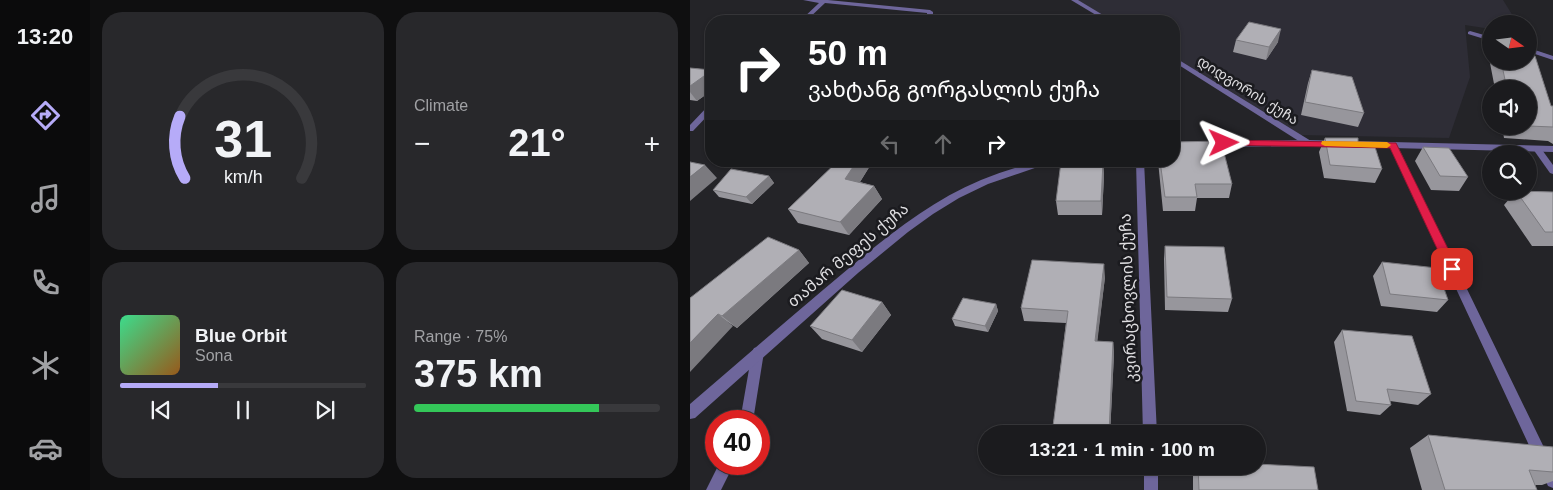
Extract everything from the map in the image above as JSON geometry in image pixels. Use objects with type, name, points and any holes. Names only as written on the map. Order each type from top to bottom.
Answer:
[{"type":"street","points":[[806,0],[930,12],[930,15]]},
{"type":"street","points":[[1074,0],[1100,15]]},
{"type":"street","points":[[809,15],[824,1]]},
{"type":"street","points":[[1470,33],[1482,36]]},
{"type":"street","points":[[1538,53],[1553,58]]},
{"type":"street","name":"დიდგორის ქუჩა","points":[[1180,63],[1308,143]]},
{"type":"street","points":[[690,129],[705,114]]},
{"type":"street","points":[[1202,144],[1308,143],[1482,147]]},
{"type":"street","points":[[1393,145],[1553,481]]},
{"type":"street","points":[[1537,149],[1553,149]]},
{"type":"street","points":[[1537,149],[1553,171]]},
{"type":"street","name":"თამარ მეფეს ქუჩა","points":[[690,413],[758,352],[904,228],[949,198],[993,177],[1029,167]]},
{"type":"street","name":"კვირაცხოვლის ქუჩა","points":[[1140,167],[1150,425]]},
{"type":"street","points":[[748,410],[758,352]]},
{"type":"street","points":[[712,490],[721,475]]},
{"type":"street","points":[[1151,475],[1151,490]]},
{"type":"shaded area","points":[[1076,0],[1503,0],[1512,15],[1482,15],[1482,28],[1465,25],[1470,77],[1449,138],[1300,135],[1180,63],[1180,15],[1101,15]]},
{"type":"building","points":[[1249,22],[1281,29],[1269,47],[1236,40]]},
{"type":"building","points":[[1538,65],[1551,106],[1553,106],[1553,127],[1537,126],[1537,80],[1505,80],[1503,70],[1538,70]]},
{"type":"building","points":[[690,68],[705,69],[705,75],[690,86]]},
{"type":"building","points":[[1312,70],[1352,77],[1364,113],[1305,102]]},
{"type":"building","points":[[1325,138],[1358,138],[1358,145],[1375,147],[1382,169],[1330,165]]},
{"type":"building","points":[[1221,141],[1232,184],[1195,184],[1197,197],[1165,197],[1161,167],[1180,167],[1180,142]]},
{"type":"building","points":[[1423,147],[1449,148],[1468,177],[1440,176]]},
{"type":"building","points":[[690,162],[705,165],[690,177]]},
{"type":"building","points":[[832,167],[853,167],[845,179],[874,186],[840,222],[788,209]]},
{"type":"building","points":[[1060,167],[1103,167],[1101,201],[1056,201]]},
{"type":"building","points":[[731,169],[769,176],[746,197],[713,190]]},
{"type":"building","points":[[1537,192],[1553,192],[1553,232],[1545,232],[1522,200],[1537,200]]},
{"type":"building","points":[[768,237],[799,250],[722,316],[718,314],[690,343],[690,298]]},
{"type":"building","points":[[1165,246],[1224,247],[1232,299],[1167,297]]},
{"type":"building","points":[[1032,260],[1104,264],[1095,341],[1113,342],[1109,425],[1053,425],[1068,311],[1021,308]]},
{"type":"building","points":[[1382,262],[1437,268],[1448,300],[1390,294]]},
{"type":"building","points":[[842,290],[882,302],[852,340],[810,326]]},
{"type":"building","points":[[963,298],[996,304],[985,326],[952,319]]},
{"type":"building","points":[[1342,330],[1412,336],[1431,394],[1387,389],[1391,405],[1356,401]]},
{"type":"building","points":[[1428,435],[1553,447],[1553,472],[1529,470],[1537,490],[1445,490]]},
{"type":"building","points":[[1266,465],[1314,467],[1318,490],[1199,490],[1198,475],[1266,475]]},
{"type":"slow traffic","points":[[1325,144],[1387,145]]},
{"type":"route","points":[[1224,143],[1393,145],[1452,269]]}]
